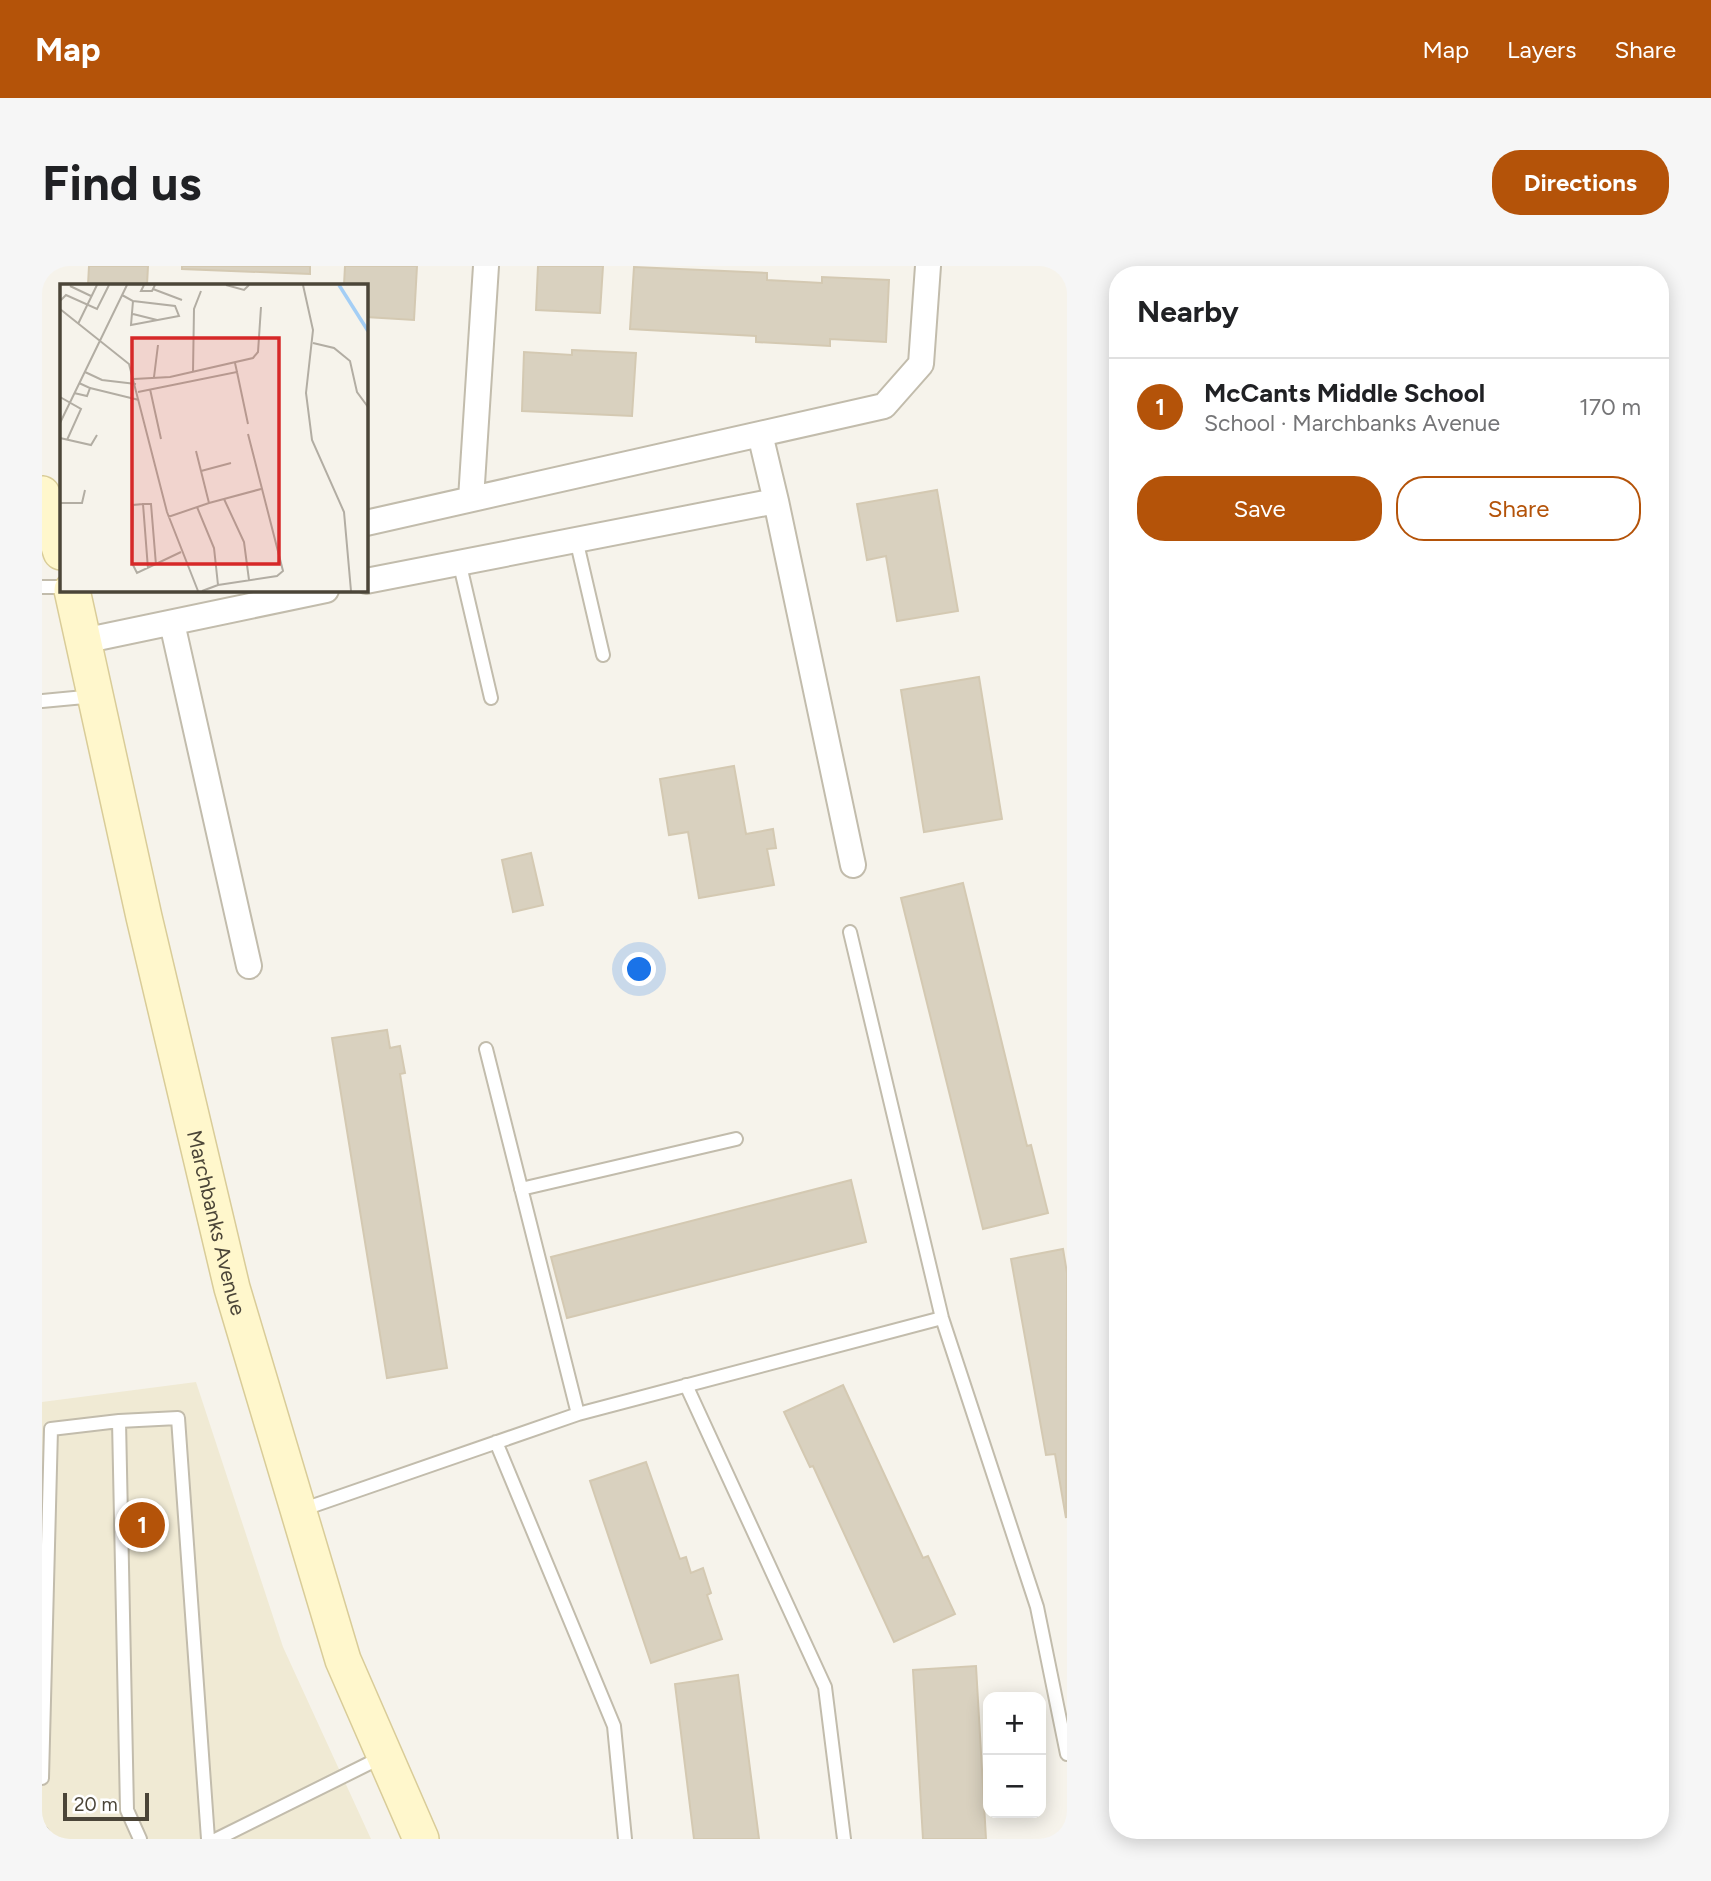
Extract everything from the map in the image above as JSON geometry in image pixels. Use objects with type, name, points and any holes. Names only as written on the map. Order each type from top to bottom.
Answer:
[{"type":"street","points":[[471,499],[486,266]]},
{"type":"street","points":[[368,523],[884,405],[921,364],[928,266]]},
{"type":"street","points":[[760,434],[853,865]]},
{"type":"street","points":[[42,494],[60,547]]},
{"type":"street","points":[[368,581],[776,501]]},
{"type":"street","name":"Marchbanks Avenue","points":[[72,592],[144,917],[232,1288],[343,1660],[421,1839]]},
{"type":"street","points":[[83,641],[317,592]]},
{"type":"street","points":[[172,623],[249,966]]},
{"type":"lane","points":[[576,539],[603,655]]},
{"type":"lane","points":[[459,561],[491,698]]},
{"type":"lane","points":[[42,587],[60,587]]},
{"type":"lane","points":[[42,701],[95,696]]},
{"type":"lane","points":[[850,932],[942,1318],[1037,1607],[1067,1754]]},
{"type":"lane","points":[[486,1049],[578,1414]]},
{"type":"lane","points":[[521,1189],[736,1139]]},
{"type":"lane","points":[[298,1512],[578,1414],[942,1318]]},
{"type":"lane","points":[[686,1385],[825,1687],[844,1839]]},
{"type":"lane","points":[[42,1778],[51,1429],[119,1421],[178,1418],[208,1839]]},
{"type":"lane","points":[[119,1421],[127,1810],[140,1839]]},
{"type":"lane","points":[[496,1442],[614,1726],[625,1839]]},
{"type":"lane","points":[[217,1839],[385,1756]]},
{"type":"lane","points":[[42,1833],[45,1839]]},
{"type":"shaded area","points":[[196,1382],[283,1647],[371,1839],[42,1839],[42,1402]]},
{"type":"building","points":[[89,266],[148,266],[147,284],[88,284]]},
{"type":"building","points":[[182,266],[310,266],[310,274],[182,269]]},
{"type":"building","points":[[345,266],[417,266],[414,320],[368,317],[368,284],[344,284]]},
{"type":"building","points":[[538,266],[603,266],[600,313],[536,310]]},
{"type":"building","points":[[634,267],[767,273],[767,280],[822,283],[822,277],[889,280],[886,342],[830,339],[830,346],[756,342],[756,336],[630,329]]},
{"type":"building","points":[[572,350],[636,353],[632,416],[522,411],[524,352],[572,355]]},
{"type":"building","points":[[937,490],[958,611],[897,621],[886,556],[867,560],[857,504]]},
{"type":"building","points":[[979,677],[1002,819],[924,832],[901,690]]},
{"type":"building","points":[[734,766],[746,834],[773,829],[776,848],[767,849],[774,885],[699,898],[688,832],[669,835],[660,779]]},
{"type":"building","points":[[531,853],[543,905],[513,912],[502,860]]},
{"type":"building","points":[[963,883],[1027,1146],[1031,1145],[1048,1213],[983,1229],[901,898]]},
{"type":"building","points":[[387,1030],[390,1048],[400,1046],[405,1073],[400,1074],[447,1368],[387,1378],[332,1038]]},
{"type":"building","points":[[851,1180],[866,1242],[567,1318],[551,1257]]},
{"type":"building","points":[[1063,1249],[1067,1273],[1066,1518],[1055,1454],[1046,1455],[1011,1259]]},
{"type":"building","points":[[843,1385],[923,1558],[928,1556],[955,1614],[894,1642],[813,1466],[810,1467],[784,1412]]},
{"type":"building","points":[[646,1462],[680,1559],[686,1557],[691,1573],[703,1568],[711,1593],[707,1595],[722,1639],[651,1663],[590,1481]]},
{"type":"building","points":[[976,1666],[986,1839],[923,1839],[913,1670]]},
{"type":"building","points":[[738,1675],[759,1839],[694,1839],[675,1684]]},
{"type":"place","name":"McCants Middle School","points":[[142,1525]]}]
